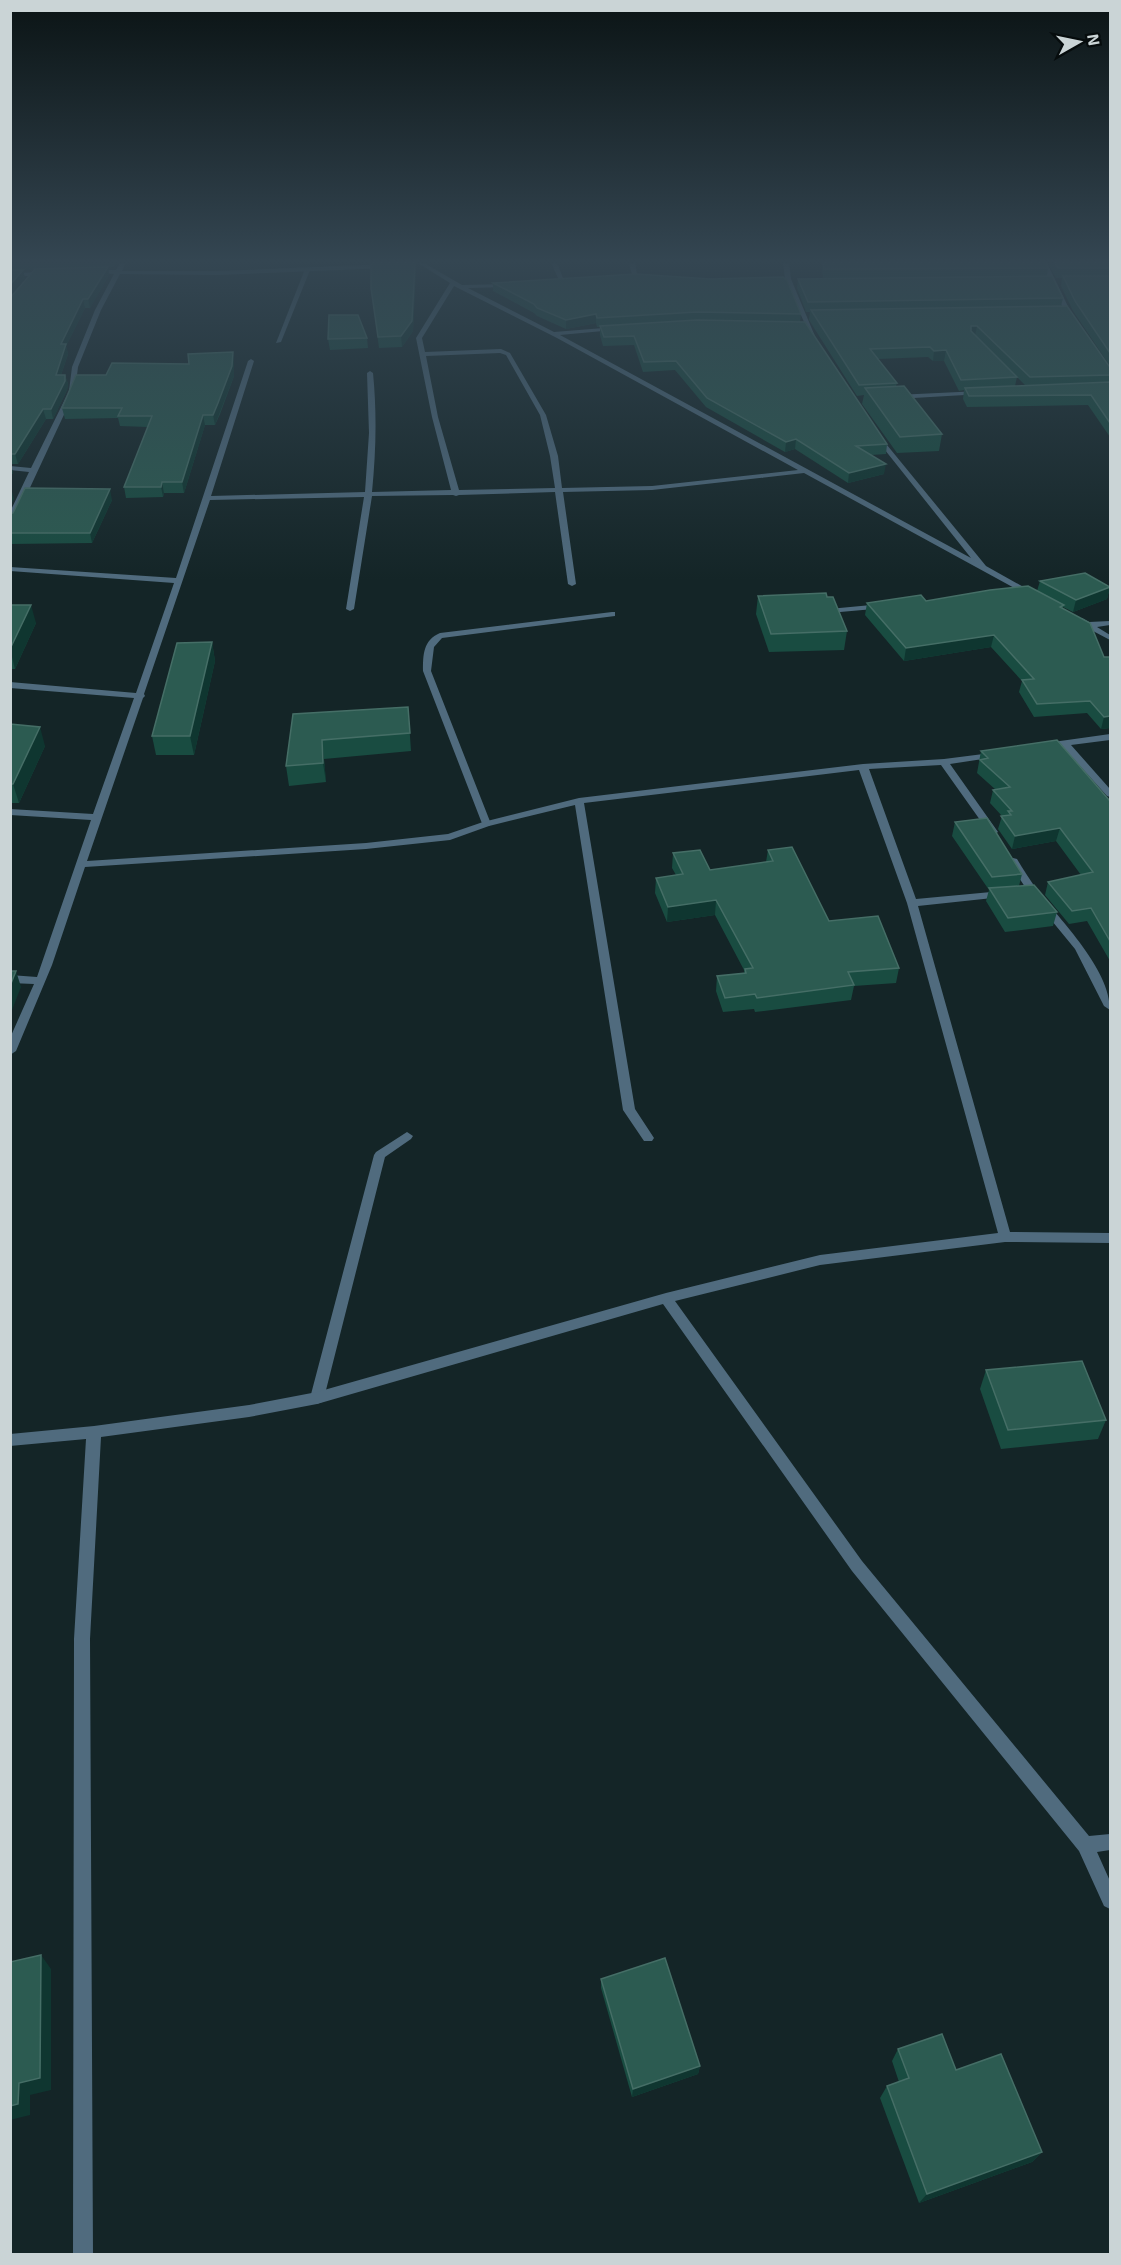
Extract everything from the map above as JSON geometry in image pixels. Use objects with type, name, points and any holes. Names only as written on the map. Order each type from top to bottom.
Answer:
[{"type":"street","points":[[10,522],[72,391],[75,369]]},
{"type":"street","points":[[10,1051],[39,981],[141,696],[223,453],[249,369]]},
{"type":"street","points":[[427,369],[435,417],[456,494]]},
{"type":"street","points":[[516,369],[543,415],[554,456],[572,584]]},
{"type":"street","points":[[616,369],[1039,598]]},
{"type":"street","points":[[350,609],[374,453],[374,405],[370,373]]},
{"type":"street","points":[[885,398],[988,393]]},
{"type":"street","points":[[871,427],[988,572]]},
{"type":"street","points":[[10,468],[33,470]]},
{"type":"street","points":[[206,498],[652,488],[804,471]]},
{"type":"street","points":[[10,569],[178,581]]},
{"type":"street","points":[[1017,594],[1029,593]]},
{"type":"street","points":[[829,611],[888,606]]},
{"type":"street","points":[[486,824],[427,671],[427,649],[430,641],[440,636],[612,614]]},
{"type":"street","points":[[1068,614],[1110,638]]},
{"type":"street","points":[[1088,625],[1110,623]]},
{"type":"street","points":[[10,685],[141,696]]},
{"type":"street","points":[[1032,748],[1110,737]]},
{"type":"street","points":[[1065,744],[1110,794]]},
{"type":"street","points":[[82,864],[366,846],[450,837],[486,824],[579,801],[863,767],[944,762],[1010,752]]},
{"type":"street","points":[[944,762],[1004,850],[1022,892],[1080,948],[1110,1006]]},
{"type":"street","points":[[863,767],[912,903],[1005,1237]]},
{"type":"street","points":[[579,801],[629,1110],[648,1138]]},
{"type":"street","points":[[10,812],[97,817]]},
{"type":"street","points":[[912,903],[1022,892]]},
{"type":"street","points":[[10,979],[39,981]]},
{"type":"street","points":[[317,1398],[380,1155],[407,1136]]},
{"type":"street","points":[[10,1440],[94,1432],[317,1398],[666,1298],[820,1260],[1005,1237],[1110,1238]]},
{"type":"street","points":[[666,1298],[857,1566],[1085,1845],[1110,1900]]},
{"type":"street","points":[[83,2254],[82,1639],[94,1432]]},
{"type":"street","points":[[1085,1845],[1110,1842]]},
{"type":"building","points":[[10,369],[58,369],[56,375],[65,375],[65,381],[51,409],[43,409],[15,454],[10,454]]},
{"type":"building","points":[[109,369],[231,369],[213,415],[203,415],[182,482],[162,482],[161,487],[124,487],[152,416],[118,416],[122,408],[62,408],[76,375],[106,375]]},
{"type":"building","points":[[682,369],[836,369],[887,444],[856,446],[886,464],[849,473],[796,439],[786,442],[707,398]]},
{"type":"building","points":[[849,369],[886,369],[897,383],[859,385]]},
{"type":"building","points":[[955,369],[1009,369],[1017,377],[961,380]]},
{"type":"building","points":[[1021,369],[1110,369],[1110,375],[1030,377]]},
{"type":"building","points":[[1110,382],[1110,423],[1091,395],[969,396],[965,388]]},
{"type":"building","points":[[904,386],[942,434],[900,437],[865,388]]},
{"type":"building","points":[[25,488],[110,489],[90,533],[10,533],[10,514],[13,513]]},
{"type":"building","points":[[1085,573],[1110,587],[1076,600],[1040,581]]},
{"type":"building","points":[[1028,586],[1064,605],[1060,607],[1090,623],[1104,657],[1110,657],[1110,716],[1104,717],[1090,701],[1037,704],[1022,680],[1034,679],[994,635],[906,648],[867,603],[921,595],[926,601]]},
{"type":"building","points":[[826,593],[827,597],[833,597],[847,631],[771,634],[758,596]]},
{"type":"building","points":[[10,605],[31,605],[10,649]]},
{"type":"building","points":[[212,642],[190,736],[152,736],[177,643]]},
{"type":"building","points":[[408,707],[410,733],[322,740],[323,763],[286,766],[293,714]]},
{"type":"building","points":[[10,724],[40,727],[13,784],[10,784]]},
{"type":"building","points":[[1057,740],[1110,801],[1110,941],[1091,908],[1072,911],[1048,882],[1093,872],[1060,828],[1015,836],[1001,816],[1011,815],[1008,811],[1012,811],[993,790],[1010,787],[980,760],[988,758],[981,751]]},
{"type":"building","points":[[987,818],[1022,874],[992,877],[955,822]]},
{"type":"building","points":[[792,847],[829,921],[878,916],[899,968],[848,972],[854,985],[757,998],[755,994],[725,998],[717,976],[746,973],[745,969],[753,968],[716,900],[668,907],[656,878],[683,874],[673,853],[700,850],[710,870],[773,861],[768,850]]},
{"type":"building","points":[[1034,885],[1057,912],[1008,918],[989,888]]},
{"type":"building","points":[[10,971],[16,971],[10,986]]},
{"type":"building","points":[[1082,1361],[1106,1420],[1008,1430],[986,1370]]},
{"type":"building","points":[[41,1955],[40,2078],[19,2083],[18,2104],[10,2106],[10,1962]]},
{"type":"building","points":[[665,1958],[700,2066],[633,2089],[601,1979]]},
{"type":"building","points":[[942,2034],[956,2070],[1001,2054],[1042,2152],[927,2194],[887,2086],[909,2078],[898,2049]]}]
